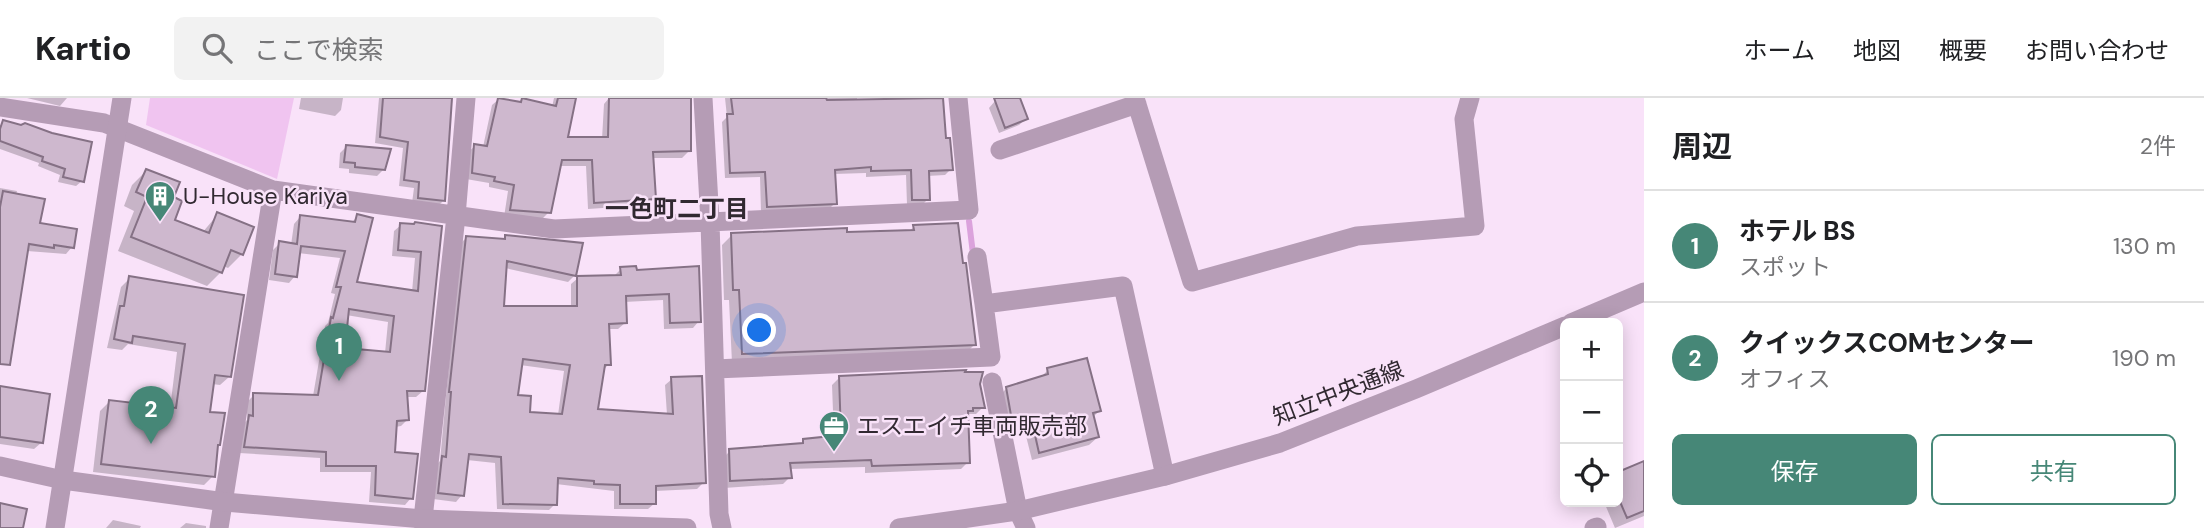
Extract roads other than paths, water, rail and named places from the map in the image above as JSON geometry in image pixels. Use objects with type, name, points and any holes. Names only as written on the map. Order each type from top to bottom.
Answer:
[{"type":"street","points":[[55,528],[122,98]]},
{"type":"street","points":[[423,524],[466,98]]},
{"type":"street","points":[[703,98],[710,222],[719,514],[722,528]]},
{"type":"street","points":[[0,107],[104,123],[273,190],[554,229],[969,210],[958,98]]},
{"type":"street","points":[[1000,150],[1136,101],[1192,282],[1357,236],[1475,226],[1464,119],[1470,98]]},
{"type":"street","points":[[219,528],[273,190]]},
{"type":"street","points":[[715,369],[991,357],[977,257]]},
{"type":"street","points":[[984,304],[1123,286],[1165,476]]},
{"type":"street","points":[[1583,318],[1644,292]]},
{"type":"street","name":"知立中央通線","points":[[899,528],[1022,520],[1121,487],[1280,443],[1560,328]]},
{"type":"street","points":[[992,382],[1022,520]]},
{"type":"street","points":[[0,466],[63,480],[225,502],[423,524],[687,528]]},
{"type":"waterway","points":[[969,221],[973,254]]},
{"type":"place","name":"U-House Kariya","points":[[160,223]]},
{"type":"place","name":"ホテル BS","points":[[339,381]]},
{"type":"place","name":"クイックスCOMセンター","points":[[151,444]]},
{"type":"place","name":"エスエイチ車両販売部","points":[[834,453]]},
{"type":"district","name":"一色町二丁目","points":[[677,208]]}]
